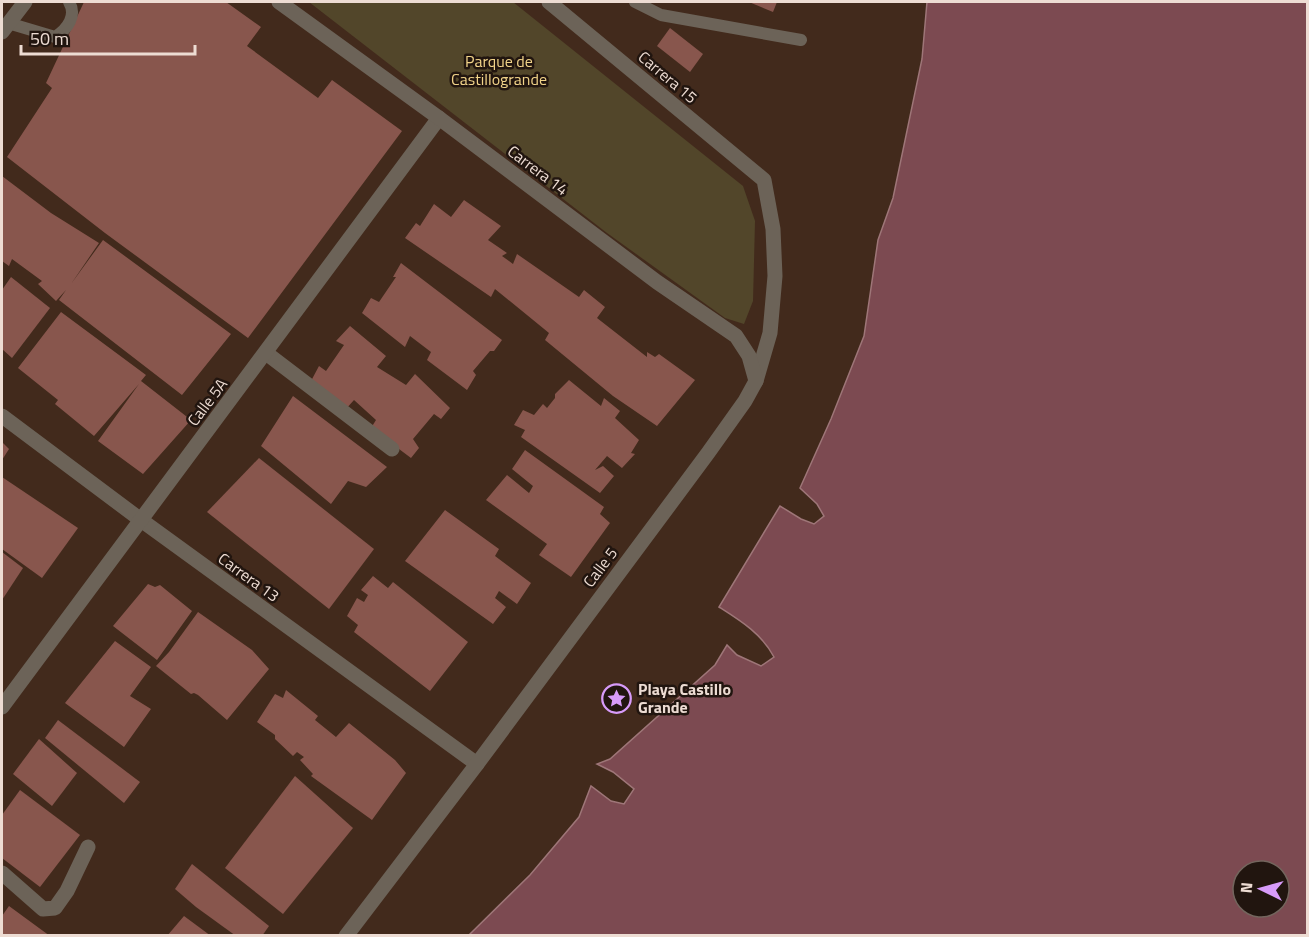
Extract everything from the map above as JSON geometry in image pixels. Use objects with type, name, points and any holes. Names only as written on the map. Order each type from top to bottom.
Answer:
[{"type":"street","points":[[5,28],[24,2]]},
{"type":"street","name":"Carrera 14","points":[[279,2],[439,118],[657,282],[736,336],[749,356],[756,381]]},
{"type":"street","name":"Carrera 15","points":[[549,2],[764,180]]},
{"type":"street","name":"Calle 5A","points":[[2,707],[439,118]]},
{"type":"street","name":"Calle 5","points":[[346,936],[477,764],[745,401],[756,381],[770,333],[775,276],[773,229],[764,180]]},
{"type":"street","points":[[266,353],[392,449]]},
{"type":"street","name":"Carrera 13","points":[[2,416],[477,764]]},
{"type":"street","points":[[2,873],[43,909],[55,908],[67,891],[88,847]]},
{"type":"lane","points":[[5,28],[55,37],[62,33],[73,16],[73,9],[69,2]]},
{"type":"lane","points":[[635,2],[662,15],[801,39]]},
{"type":"green space","name":"Parque de Castillogrande","points":[[309,2],[513,2],[743,186],[755,221],[753,301],[744,324],[725,318],[607,233]]},
{"type":"shaded area","points":[[927,2],[1307,2],[1307,935],[469,935],[530,875],[579,817],[591,786],[611,801],[624,804],[634,789],[613,772],[597,764],[610,759],[715,665],[727,645],[737,655],[761,666],[774,657],[757,635],[719,607],[780,506],[814,524],[824,516],[817,504],[800,488],[864,336],[878,240],[893,198],[922,59]]},
{"type":"building","points":[[84,2],[226,2],[261,27],[247,46],[318,98],[332,80],[402,131],[248,338],[105,233],[7,157],[52,88],[46,83]]},
{"type":"building","points":[[749,2],[777,2],[773,12]]},
{"type":"building","points":[[670,28],[703,54],[690,72],[657,46]]},
{"type":"building","points":[[2,176],[51,213],[99,243],[71,284],[103,240],[231,334],[182,395],[59,300],[66,290],[56,301],[38,284],[42,281],[12,259],[9,266],[2,261]]},
{"type":"building","points":[[464,200],[501,226],[488,240],[507,253],[502,256],[513,264],[517,254],[579,297],[584,290],[605,307],[597,318],[647,357],[647,352],[655,357],[659,354],[695,380],[657,426],[613,396],[545,340],[549,333],[495,289],[491,297],[405,238],[416,223],[420,226],[434,204],[451,217]]},
{"type":"building","points":[[401,263],[502,340],[473,371],[476,375],[467,390],[427,360],[431,352],[410,336],[405,347],[362,313],[371,298],[379,302],[396,277],[393,277]]},
{"type":"building","points":[[11,277],[50,308],[12,358],[2,349],[2,290]]},
{"type":"building","points":[[61,312],[146,375],[141,381],[191,420],[143,474],[98,441],[139,384],[94,436],[55,404],[58,400],[18,368]]},
{"type":"building","points":[[350,326],[386,356],[377,367],[406,385],[415,374],[450,408],[441,419],[434,414],[413,439],[419,448],[411,458],[371,428],[376,420],[354,400],[345,410],[311,381],[319,366],[326,371],[344,345],[336,341]]},
{"type":"building","points":[[569,380],[601,406],[604,398],[620,411],[615,418],[639,440],[631,453],[635,454],[622,468],[607,456],[595,470],[603,466],[614,476],[600,493],[521,437],[525,430],[514,425],[523,410],[534,415],[543,404],[547,408],[555,398],[555,394]]},
{"type":"building","points":[[293,396],[387,467],[366,487],[348,481],[331,504],[261,446]]},
{"type":"building","points":[[2,442],[9,449],[2,460]]},
{"type":"building","points":[[525,450],[604,507],[600,514],[610,523],[571,577],[539,555],[547,544],[486,500],[507,475],[529,493],[533,486],[512,469]]},
{"type":"building","points":[[259,458],[374,549],[329,609],[207,512]]},
{"type":"building","points":[[2,477],[78,528],[42,578],[2,549]]},
{"type":"building","points":[[445,510],[499,549],[495,556],[531,583],[517,604],[499,591],[495,598],[506,607],[493,624],[405,561]]},
{"type":"building","points":[[2,552],[23,568],[2,600]]},
{"type":"building","points":[[373,576],[388,588],[393,582],[468,642],[430,691],[354,632],[358,625],[347,616],[357,598],[364,602],[368,595],[361,590]]},
{"type":"building","points":[[148,584],[155,587],[160,585],[192,611],[157,660],[113,626]]},
{"type":"building","points":[[198,612],[252,650],[269,669],[227,720],[198,695],[191,694],[156,666]]},
{"type":"building","points":[[115,641],[151,667],[130,696],[151,709],[124,747],[65,703]]},
{"type":"building","points":[[286,690],[318,716],[315,720],[336,737],[349,723],[395,760],[406,773],[372,820],[311,776],[313,774],[300,760],[304,757],[297,752],[293,756],[275,739],[275,735],[257,722],[275,694],[283,698]]},
{"type":"building","points":[[58,720],[140,782],[124,803],[45,738]]},
{"type":"building","points":[[39,739],[77,773],[52,806],[13,774]]},
{"type":"building","points":[[295,776],[353,828],[283,914],[225,868]]},
{"type":"building","points":[[20,790],[80,835],[40,887],[2,858],[2,815]]},
{"type":"building","points":[[192,864],[269,926],[262,936],[236,936],[175,889]]},
{"type":"building","points":[[9,906],[50,936],[2,936],[2,916]]},
{"type":"building","points":[[184,916],[211,936],[167,936]]},
{"type":"place","name":"Playa Castillo Grande","points":[[617,698]]}]
